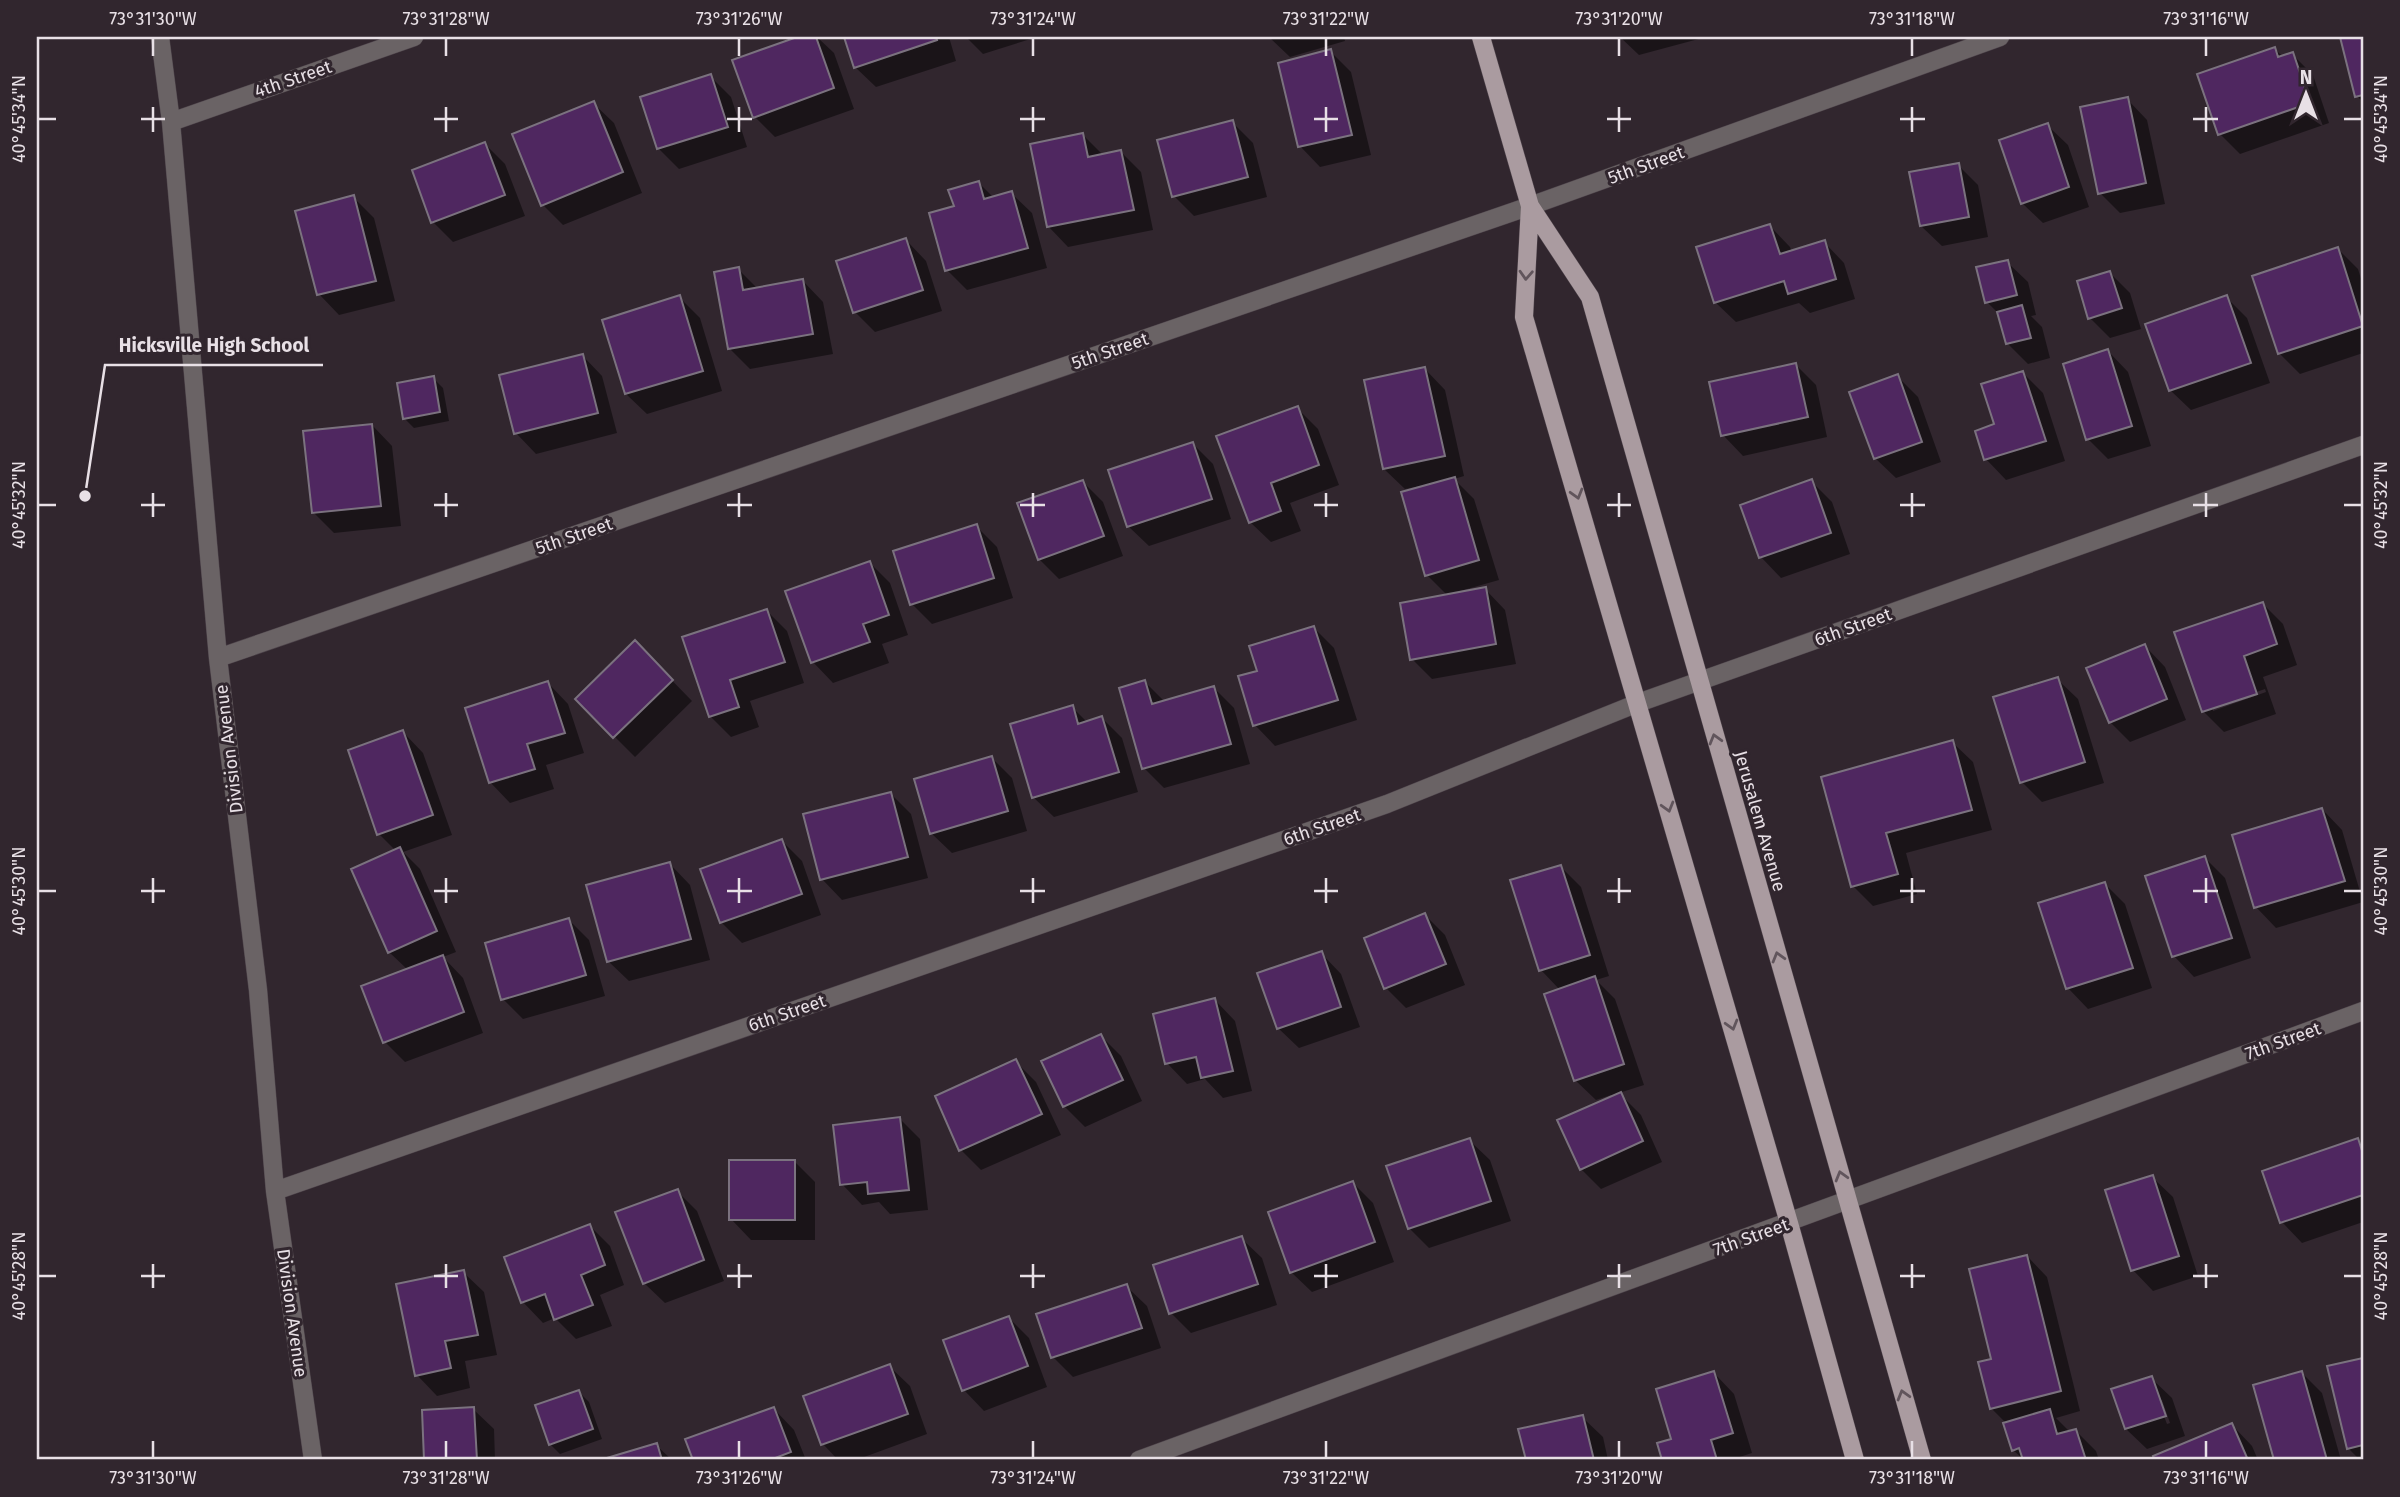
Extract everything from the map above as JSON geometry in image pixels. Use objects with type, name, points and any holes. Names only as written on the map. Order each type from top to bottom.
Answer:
[{"type":"main road","name":"Jerusalem Avenue","points":[[1481,37],[1530,206],[1590,297],[1922,1460]]},
{"type":"main road","name":"Jerusalem Avenue","points":[[1530,206],[1524,317],[1789,1223],[1855,1460]]},
{"type":"street","name":"Division Avenue","points":[[160,37],[171,122],[218,658],[258,990],[275,1191],[313,1460]]},
{"type":"street","name":"4th Street","points":[[171,122],[414,37]]},
{"type":"street","name":"5th Street","points":[[218,658],[1530,206],[2000,37]]},
{"type":"street","name":"6th Street","points":[[275,1191],[1374,809],[1638,703],[2363,445]]},
{"type":"street","name":"7th Street","points":[[1139,1460],[2363,1011]]},
{"type":"building","points":[[797,37],[816,37],[834,88],[753,118],[732,60]]},
{"type":"building","points":[[844,37],[936,37],[937,40],[854,68]]},
{"type":"building","points":[[2340,37],[2363,37],[2363,95],[2355,97]]},
{"type":"building","points":[[2275,47],[2278,57],[2293,52],[2310,103],[2218,135],[2197,74]]},
{"type":"building","points":[[1331,49],[1352,135],[1298,147],[1278,63]]},
{"type":"building","points":[[711,74],[728,127],[657,149],[640,97]]},
{"type":"building","points":[[2128,97],[2146,183],[2098,194],[2080,107]]},
{"type":"building","points":[[594,101],[623,172],[541,206],[512,134]]},
{"type":"building","points":[[1233,120],[1248,177],[1172,197],[1157,140]]},
{"type":"building","points":[[2048,123],[2069,187],[2021,204],[1999,140]]},
{"type":"building","points":[[1083,133],[1088,157],[1121,150],[1134,210],[1047,227],[1030,144]]},
{"type":"building","points":[[485,142],[505,195],[431,223],[412,170]]},
{"type":"building","points":[[1959,163],[1969,217],[1920,226],[1909,172]]},
{"type":"building","points":[[979,181],[984,199],[1012,191],[1028,248],[945,271],[929,213],[954,206],[948,190]]},
{"type":"building","points":[[354,195],[376,281],[317,295],[295,211]]},
{"type":"building","points":[[1770,224],[1780,254],[1825,240],[1836,279],[1788,294],[1784,281],[1714,303],[1696,247]]},
{"type":"building","points":[[906,238],[923,290],[853,313],[836,261]]},
{"type":"building","points":[[2338,247],[2363,326],[2278,354],[2252,276]]},
{"type":"building","points":[[2008,260],[2017,295],[1985,303],[1976,267]]},
{"type":"building","points":[[739,267],[743,290],[803,279],[813,334],[728,349],[714,272]]},
{"type":"building","points":[[2110,271],[2122,308],[2088,319],[2077,281]]},
{"type":"building","points":[[680,295],[703,371],[625,394],[602,320]]},
{"type":"building","points":[[2227,295],[2251,363],[2169,391],[2145,324]]},
{"type":"building","points":[[2022,305],[2031,338],[2006,344],[1997,312]]},
{"type":"building","points":[[2108,349],[2132,426],[2086,440],[2063,364]]},
{"type":"building","points":[[583,354],[598,413],[514,434],[499,375]]},
{"type":"building","points":[[1796,363],[1808,417],[1721,436],[1709,382]]},
{"type":"building","points":[[1425,367],[1445,456],[1383,469],[1364,380]]},
{"type":"building","points":[[2023,371],[2046,441],[1984,460],[1975,431],[1994,424],[1981,384]]},
{"type":"building","points":[[1898,374],[1922,442],[1874,459],[1849,392]]},
{"type":"building","points":[[434,376],[440,412],[403,419],[397,383]]},
{"type":"building","points":[[1298,406],[1319,465],[1271,483],[1281,511],[1249,523],[1216,436]]},
{"type":"building","points":[[372,424],[381,506],[312,513],[303,431]]},
{"type":"building","points":[[1193,442],[1212,499],[1127,527],[1108,470]]},
{"type":"building","points":[[1455,477],[1479,560],[1425,576],[1401,492]]},
{"type":"building","points":[[1812,479],[1831,533],[1759,558],[1740,505]]},
{"type":"building","points":[[1083,480],[1104,536],[1038,560],[1017,503]]},
{"type":"building","points":[[977,524],[994,578],[910,605],[893,551]]},
{"type":"building","points":[[870,561],[889,615],[863,624],[870,642],[811,663],[785,591]]},
{"type":"building","points":[[1486,587],[1496,644],[1410,660],[1400,603]]},
{"type":"building","points":[[2263,602],[2277,644],[2244,656],[2257,694],[2202,712],[2174,632]]},
{"type":"building","points":[[767,609],[785,662],[730,680],[739,707],[709,717],[682,637]]},
{"type":"building","points":[[1314,626],[1338,700],[1253,726],[1238,676],[1257,671],[1249,646]]},
{"type":"building","points":[[635,640],[673,680],[613,738],[575,699]]},
{"type":"building","points":[[2145,644],[2167,699],[2109,723],[2086,668]]},
{"type":"building","points":[[2058,677],[2085,762],[2020,783],[1993,697]]},
{"type":"building","points":[[1145,680],[1152,704],[1214,686],[1231,744],[1142,769],[1119,688]]},
{"type":"building","points":[[548,681],[565,733],[527,744],[535,769],[489,783],[465,708]]},
{"type":"building","points":[[1073,705],[1078,724],[1102,716],[1119,772],[1032,798],[1010,724]]},
{"type":"building","points":[[403,730],[433,815],[377,835],[348,750]]},
{"type":"building","points":[[1953,740],[1972,810],[1886,833],[1898,874],[1851,887],[1821,777]]},
{"type":"building","points":[[992,756],[1008,811],[930,834],[914,779]]},
{"type":"building","points":[[891,792],[908,857],[820,880],[803,814]]},
{"type":"building","points":[[2322,808],[2345,881],[2254,908],[2232,835]]},
{"type":"building","points":[[782,839],[802,894],[720,923],[700,869]]},
{"type":"building","points":[[400,847],[437,931],[388,953],[351,869]]},
{"type":"building","points":[[2205,856],[2232,938],[2172,957],[2145,876]]},
{"type":"building","points":[[670,862],[691,939],[607,962],[586,885]]},
{"type":"building","points":[[1561,865],[1590,955],[1539,971],[1510,880]]},
{"type":"building","points":[[2105,882],[2133,968],[2066,989],[2038,903]]},
{"type":"building","points":[[1425,913],[1446,964],[1384,989],[1364,938]]},
{"type":"building","points":[[569,918],[586,975],[501,1000],[485,943]]},
{"type":"building","points":[[1322,951],[1341,1007],[1277,1029],[1257,973]]},
{"type":"building","points":[[443,955],[464,1012],[383,1043],[361,986]]},
{"type":"building","points":[[1595,976],[1624,1064],[1574,1081],[1544,994]]},
{"type":"building","points":[[1215,998],[1233,1071],[1201,1078],[1196,1057],[1165,1064],[1153,1014]]},
{"type":"building","points":[[1101,1034],[1123,1080],[1063,1107],[1041,1061]]},
{"type":"building","points":[[1016,1059],[1042,1114],[959,1151],[935,1096]]},
{"type":"building","points":[[1621,1092],[1643,1141],[1580,1170],[1557,1120]]},
{"type":"building","points":[[900,1117],[909,1190],[868,1194],[867,1182],[840,1185],[833,1125]]},
{"type":"building","points":[[1470,1138],[1491,1201],[1408,1229],[1386,1166]]},
{"type":"building","points":[[2358,1138],[2363,1154],[2363,1195],[2280,1223],[2262,1171]]},
{"type":"building","points":[[729,1160],[795,1160],[795,1220],[729,1220]]},
{"type":"building","points":[[2153,1175],[2179,1256],[2131,1271],[2105,1190]]},
{"type":"building","points":[[1353,1181],[1375,1242],[1290,1273],[1268,1212]]},
{"type":"building","points":[[678,1189],[704,1260],[643,1284],[615,1212]]},
{"type":"building","points":[[590,1224],[605,1265],[581,1275],[593,1305],[554,1320],[545,1294],[521,1303],[504,1257]]},
{"type":"building","points":[[1242,1236],[1258,1284],[1169,1314],[1153,1265]]},
{"type":"building","points":[[2027,1255],[2061,1391],[1990,1409],[1978,1362],[1991,1359],[1969,1269]]},
{"type":"building","points":[[464,1270],[478,1335],[445,1341],[451,1368],[415,1376],[396,1284]]},
{"type":"building","points":[[1127,1284],[1142,1328],[1051,1358],[1036,1314]]},
{"type":"building","points":[[1009,1316],[1028,1366],[962,1391],[943,1340]]},
{"type":"building","points":[[2363,1358],[2363,1445],[2347,1449],[2327,1366]]},
{"type":"building","points":[[890,1364],[908,1414],[821,1445],[803,1396]]},
{"type":"building","points":[[1714,1371],[1733,1433],[1711,1440],[1717,1460],[1662,1460],[1657,1443],[1671,1439],[1656,1389]]},
{"type":"building","points":[[2302,1371],[2327,1460],[2274,1460],[2253,1385]]},
{"type":"building","points":[[2152,1376],[2166,1416],[2125,1429],[2111,1389]]},
{"type":"building","points":[[579,1390],[593,1429],[549,1445],[535,1405]]},
{"type":"building","points":[[474,1407],[477,1460],[424,1460],[422,1410]]},
{"type":"building","points":[[774,1407],[791,1452],[770,1460],[693,1460],[685,1439]]},
{"type":"building","points":[[2050,1409],[2057,1434],[2076,1429],[2086,1460],[2023,1460],[2019,1448],[2012,1451],[2003,1423]]},
{"type":"building","points":[[1583,1415],[1594,1460],[1526,1460],[1518,1429]]},
{"type":"building","points":[[2232,1423],[2248,1460],[2155,1460],[2153,1456]]},
{"type":"building","points":[[657,1443],[662,1460],[600,1460]]},
{"type":"place","name":"Hicksville High School","points":[[85,496]]}]
